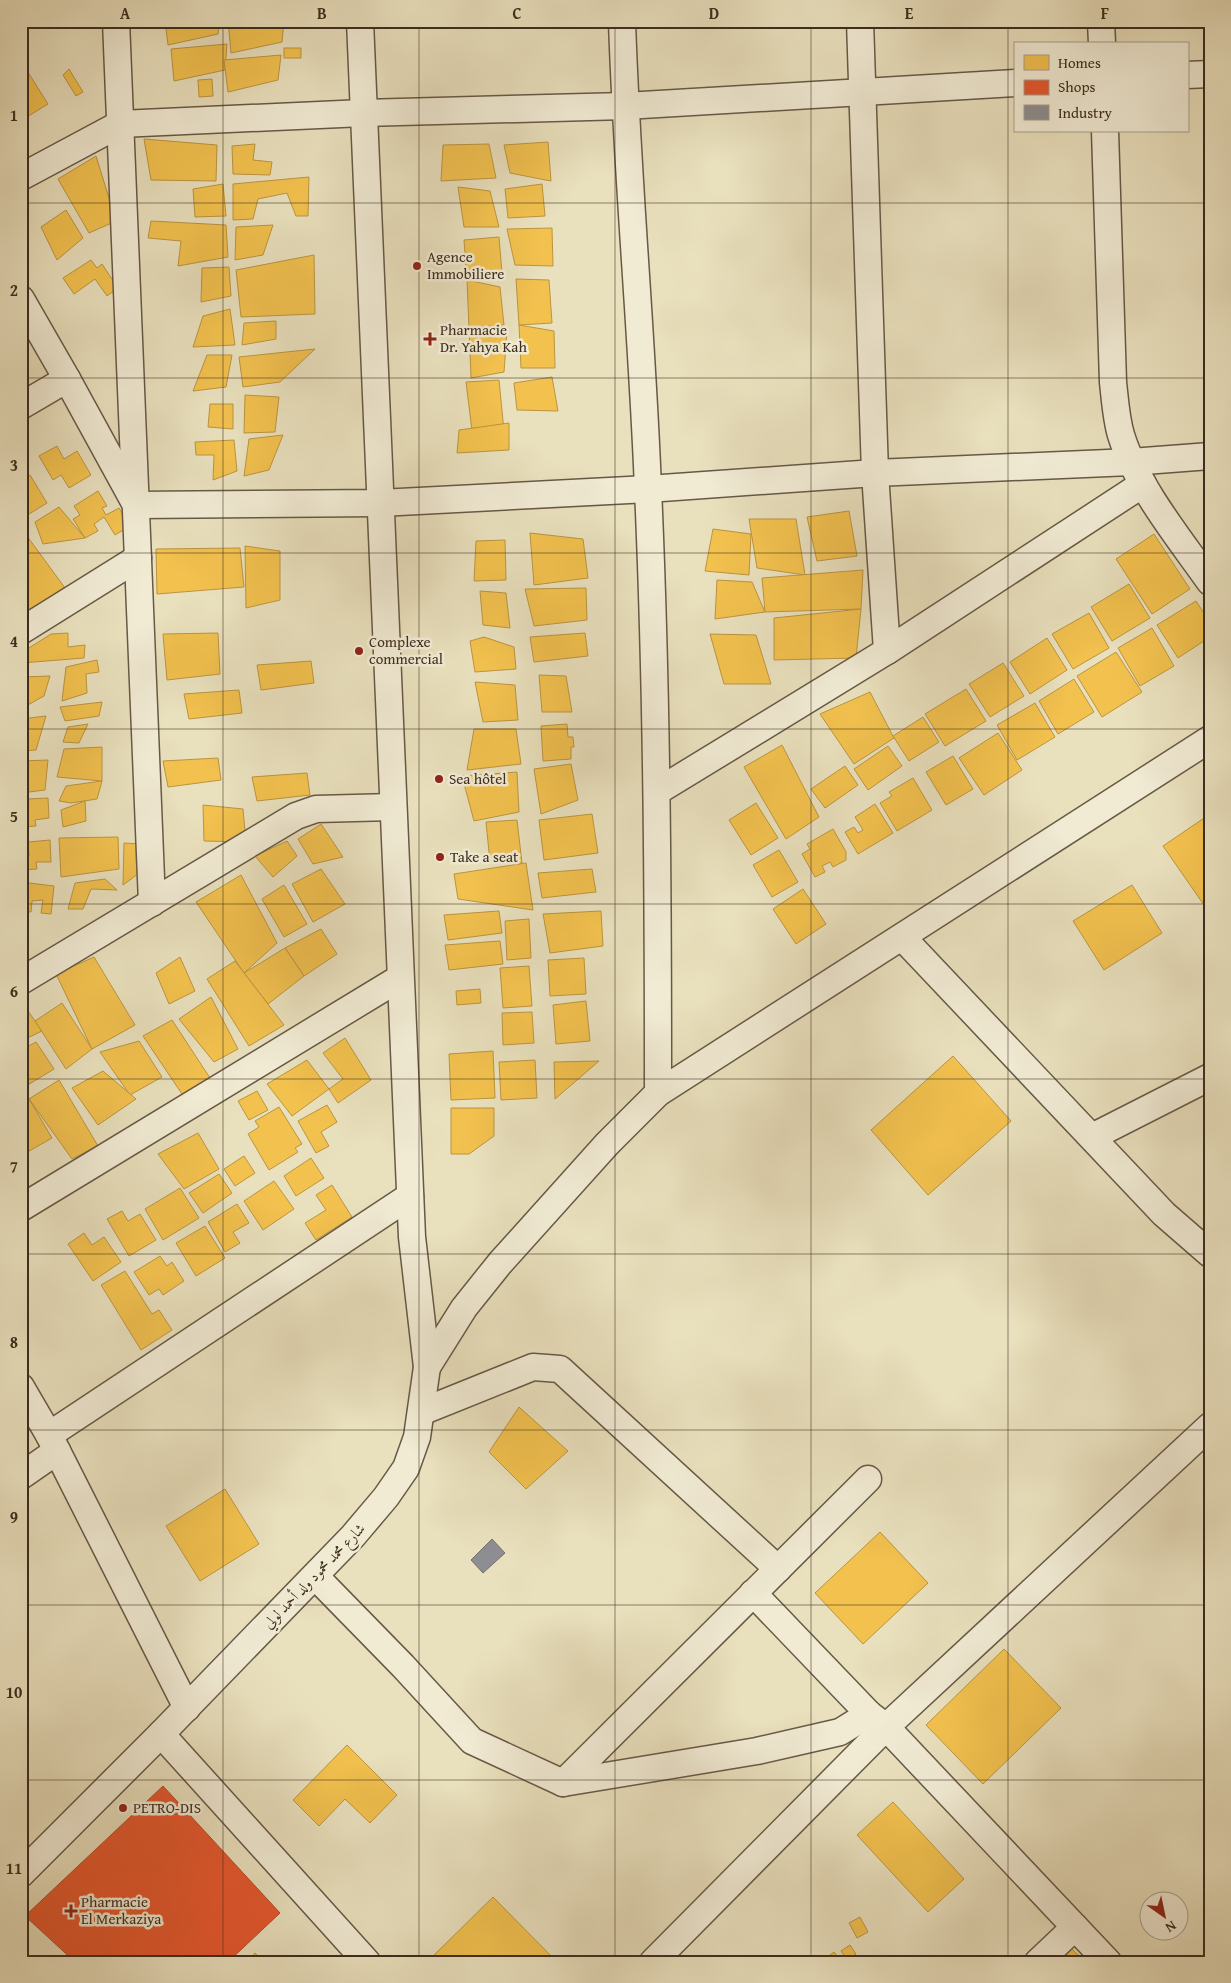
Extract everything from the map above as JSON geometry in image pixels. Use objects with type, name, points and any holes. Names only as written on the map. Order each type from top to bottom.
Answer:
[{"type":"street","points":[[116,21],[152,903]]},
{"type":"street","name":"شارع محمد محمود ولد أحمد لولي","points":[[21,1874],[187,1708],[353,1536],[386,1497],[406,1468],[417,1437],[427,1367],[412,1237],[360,21]]},
{"type":"street","points":[[622,21],[625,106],[648,488],[658,790],[658,1093]]},
{"type":"street","points":[[860,21],[875,474],[887,651]]},
{"type":"street","points":[[1101,21],[1102,42]]},
{"type":"street","points":[[1188,75],[1210,74]]},
{"type":"street","points":[[21,177],[120,124],[625,106],[1014,83]]},
{"type":"street","points":[[1105,132],[1115,404],[1121,434],[1137,473],[1210,582]]},
{"type":"street","points":[[21,299],[136,504]]},
{"type":"street","points":[[21,406],[67,379]]},
{"type":"street","points":[[136,504],[380,503],[875,474],[1137,473],[1210,456]]},
{"type":"street","points":[[658,790],[887,651],[1137,473]]},
{"type":"street","points":[[21,631],[138,558]]},
{"type":"street","points":[[427,1367],[464,1308],[500,1263],[607,1144],[658,1093],[1210,739]]},
{"type":"street","points":[[21,982],[296,816],[316,810],[393,807]]},
{"type":"street","points":[[902,936],[1164,1214],[1210,1254]]},
{"type":"street","points":[[21,1208],[400,978]]},
{"type":"street","points":[[1092,1137],[1210,1077]]},
{"type":"street","points":[[21,1476],[53,1443],[410,1196]]},
{"type":"street","points":[[421,1412],[534,1367],[560,1368],[778,1569]]},
{"type":"street","points":[[21,1388],[53,1443],[187,1708]]},
{"type":"street","points":[[652,1962],[878,1721],[1210,1426]]},
{"type":"street","points":[[563,1783],[868,1479]]},
{"type":"street","points":[[315,1576],[472,1740],[563,1783],[757,1751],[840,1732],[878,1721]]},
{"type":"street","points":[[753,1593],[1108,1962]]},
{"type":"street","points":[[161,1734],[367,1962]]},
{"type":"street","points":[[1038,1962],[1075,1927]]},
{"type":"building: Homes","points":[[165,21],[220,21],[218,34],[168,45]]},
{"type":"building: Homes","points":[[228,21],[284,21],[282,42],[231,53]]},
{"type":"building: Homes","points":[[227,44],[225,70],[174,81],[171,49]]},
{"type":"building: Homes","points":[[284,48],[301,48],[301,58],[284,58]]},
{"type":"building: Homes","points":[[281,55],[278,80],[228,92],[224,60]]},
{"type":"building: Homes","points":[[26,69],[48,104],[22,120],[21,71]]},
{"type":"building: Homes","points":[[69,69],[83,92],[76,96],[63,75]]},
{"type":"building: Homes","points":[[212,79],[213,96],[199,97],[198,80]]},
{"type":"building: Homes","points":[[144,139],[217,145],[216,181],[151,180]]},
{"type":"building: Homes","points":[[548,142],[551,181],[510,173],[504,145]]},
{"type":"building: Homes","points":[[255,144],[253,160],[272,162],[270,175],[233,174],[232,146]]},
{"type":"building: Homes","points":[[489,144],[496,178],[441,181],[443,145]]},
{"type":"building: Homes","points":[[96,156],[116,221],[89,233],[58,179]]},
{"type":"building: Homes","points":[[309,177],[308,216],[296,216],[287,193],[258,199],[253,219],[233,220],[233,184]]},
{"type":"building: Homes","points":[[223,184],[226,216],[195,217],[193,189]]},
{"type":"building: Homes","points":[[542,184],[545,216],[508,218],[505,189]]},
{"type":"building: Homes","points":[[458,187],[490,191],[499,227],[464,227]]},
{"type":"building: Homes","points":[[66,210],[83,238],[57,260],[41,227]]},
{"type":"building: Homes","points":[[151,221],[226,225],[228,257],[178,266],[181,241],[148,238]]},
{"type":"building: Homes","points":[[273,225],[263,255],[235,260],[236,227]]},
{"type":"building: Homes","points":[[552,228],[553,266],[515,265],[507,229]]},
{"type":"building: Homes","points":[[499,237],[502,273],[467,280],[464,240]]},
{"type":"building: Homes","points":[[314,255],[315,314],[241,317],[236,270]]},
{"type":"building: Homes","points":[[91,260],[97,268],[102,264],[118,288],[107,296],[95,279],[74,294],[63,278]]},
{"type":"building: Homes","points":[[229,267],[231,296],[201,302],[202,268]]},
{"type":"building: Homes","points":[[516,279],[549,280],[552,323],[519,325]]},
{"type":"building: Homes","points":[[467,280],[500,287],[504,325],[469,328]]},
{"type":"building: Homes","points":[[230,309],[235,345],[193,347],[203,316]]},
{"type":"building: Homes","points":[[276,321],[276,339],[242,345],[244,323]]},
{"type":"building: Homes","points":[[519,325],[554,331],[555,368],[521,368]]},
{"type":"building: Homes","points":[[469,328],[507,331],[504,372],[471,378]]},
{"type":"building: Homes","points":[[315,349],[280,382],[243,387],[239,357]]},
{"type":"building: Homes","points":[[207,355],[232,355],[226,387],[193,391]]},
{"type":"building: Homes","points":[[552,377],[558,411],[517,410],[514,383]]},
{"type":"building: Homes","points":[[499,380],[504,431],[472,431],[466,382]]},
{"type":"building: Homes","points":[[245,395],[279,397],[275,432],[244,433]]},
{"type":"building: Homes","points":[[210,404],[233,404],[233,429],[208,427]]},
{"type":"building: Homes","points":[[509,423],[509,450],[457,453],[459,430]]},
{"type":"building: Homes","points":[[283,435],[269,470],[244,476],[249,439]]},
{"type":"building: Homes","points":[[234,440],[237,471],[213,480],[214,455],[196,455],[195,442]]},
{"type":"building: Homes","points":[[57,446],[64,459],[77,451],[91,475],[69,488],[61,475],[53,480],[39,456]]},
{"type":"building: Homes","points":[[30,475],[47,503],[21,519],[21,480]]},
{"type":"building: Homes","points":[[98,491],[107,506],[102,508],[106,515],[119,508],[130,526],[115,535],[104,517],[94,524],[98,531],[85,538],[73,519],[80,515],[74,506]]},
{"type":"building: Homes","points":[[59,507],[85,538],[43,544],[35,522]]},
{"type":"building: Homes","points":[[849,511],[857,556],[817,561],[807,517]]},
{"type":"building: Homes","points":[[749,519],[796,519],[805,575],[757,568]]},
{"type":"building: Homes","points":[[713,529],[751,534],[749,575],[705,571]]},
{"type":"building: Homes","points":[[24,532],[65,588],[40,606],[29,619],[21,608],[21,534]]},
{"type":"building: Homes","points":[[530,533],[583,539],[588,578],[534,585]]},
{"type":"building: Homes","points":[[1154,534],[1190,589],[1152,614],[1116,559]]},
{"type":"building: Homes","points":[[505,540],[506,580],[474,581],[476,541]]},
{"type":"building: Homes","points":[[245,546],[280,551],[280,600],[246,608]]},
{"type":"building: Homes","points":[[240,548],[244,587],[157,594],[156,549]]},
{"type":"building: Homes","points":[[863,570],[861,609],[765,612],[762,578]]},
{"type":"building: Homes","points":[[717,580],[752,582],[765,612],[715,619]]},
{"type":"building: Homes","points":[[1129,584],[1150,618],[1112,641],[1091,607]]},
{"type":"building: Homes","points":[[586,588],[587,620],[534,626],[525,589]]},
{"type":"building: Homes","points":[[480,591],[506,593],[510,628],[483,625]]},
{"type":"building: Homes","points":[[1196,601],[1210,622],[1210,637],[1178,658],[1157,625]]},
{"type":"building: Homes","points":[[861,609],[856,658],[774,660],[774,618]]},
{"type":"building: Homes","points":[[1089,613],[1109,648],[1073,669],[1052,634]]},
{"type":"building: Homes","points":[[1152,628],[1174,666],[1140,686],[1118,648]]},
{"type":"building: Homes","points":[[68,633],[68,647],[85,645],[84,658],[21,663],[21,653],[51,634]]},
{"type":"building: Homes","points":[[218,633],[220,674],[167,680],[163,634]]},
{"type":"building: Homes","points":[[585,633],[588,656],[534,662],[530,637]]},
{"type":"building: Homes","points":[[710,634],[756,635],[771,684],[724,684]]},
{"type":"building: Homes","points":[[484,637],[514,647],[516,669],[475,672],[470,641]]},
{"type":"building: Homes","points":[[1047,638],[1067,670],[1030,694],[1010,662]]},
{"type":"building: Homes","points":[[1116,652],[1142,692],[1102,717],[1077,676]]},
{"type":"building: Homes","points":[[97,660],[99,672],[86,674],[87,693],[62,701],[66,667]]},
{"type":"building: Homes","points":[[311,661],[314,683],[261,690],[257,665]]},
{"type":"building: Homes","points":[[1003,663],[1024,696],[990,717],[969,684]]},
{"type":"building: Homes","points":[[539,675],[566,676],[572,712],[542,712]]},
{"type":"building: Homes","points":[[50,676],[44,696],[26,706],[21,703],[21,677]]},
{"type":"building: Homes","points":[[1074,679],[1094,712],[1058,734],[1039,701]]},
{"type":"building: Homes","points":[[475,682],[515,685],[518,720],[483,722]]},
{"type":"building: Homes","points":[[966,689],[986,721],[945,746],[925,714]]},
{"type":"building: Homes","points":[[239,690],[242,713],[189,719],[184,694]]},
{"type":"building: Homes","points":[[870,692],[894,738],[854,764],[820,714]]},
{"type":"building: Homes","points":[[102,702],[99,716],[65,721],[60,707]]},
{"type":"building: Homes","points":[[1035,703],[1055,737],[1017,760],[997,725]]},
{"type":"building: Homes","points":[[46,716],[36,750],[21,751],[21,719]]},
{"type":"building: Homes","points":[[923,717],[939,742],[909,761],[893,736]]},
{"type":"building: Homes","points":[[88,724],[79,743],[63,742],[68,727]]},
{"type":"building: Homes","points":[[567,724],[568,737],[573,737],[574,747],[571,747],[571,759],[543,761],[541,726]]},
{"type":"building: Homes","points":[[474,729],[516,729],[521,764],[467,770]]},
{"type":"building: Homes","points":[[998,733],[1022,770],[984,795],[959,758]]},
{"type":"building: Homes","points":[[782,745],[819,817],[786,839],[744,767]]},
{"type":"building: Homes","points":[[888,746],[902,766],[868,790],[854,769]]},
{"type":"building: Homes","points":[[102,747],[102,781],[57,777],[64,749]]},
{"type":"building: Homes","points":[[953,756],[973,789],[946,805],[926,772]]},
{"type":"building: Homes","points":[[218,758],[221,780],[168,787],[163,761]]},
{"type":"building: Homes","points":[[48,760],[45,790],[21,793],[21,761]]},
{"type":"building: Homes","points":[[571,764],[578,800],[541,814],[534,769]]},
{"type":"building: Homes","points":[[845,766],[858,785],[825,808],[811,789]]},
{"type":"building: Homes","points":[[517,772],[519,812],[474,821],[462,776]]},
{"type":"building: Homes","points":[[307,773],[310,795],[257,801],[252,777]]},
{"type":"building: Homes","points":[[913,778],[932,810],[897,831],[880,803],[892,796],[889,792]]},
{"type":"building: Homes","points":[[102,781],[97,799],[71,803],[59,801],[66,786]]},
{"type":"building: Homes","points":[[48,798],[49,818],[35,820],[36,826],[21,827],[21,814],[28,814],[27,799]]},
{"type":"building: Homes","points":[[85,801],[86,821],[63,827],[61,810]]},
{"type":"building: Homes","points":[[756,803],[778,838],[751,855],[729,820]]},
{"type":"building: Homes","points":[[875,804],[893,833],[858,854],[845,832],[854,827],[858,833],[863,830],[855,817]]},
{"type":"building: Homes","points":[[203,805],[243,809],[246,842],[204,841]]},
{"type":"building: Homes","points":[[592,814],[598,853],[544,860],[539,820]]},
{"type":"building: Homes","points":[[1210,814],[1210,901],[1204,905],[1163,846]]},
{"type":"building: Homes","points":[[517,820],[522,863],[490,862],[486,822]]},
{"type":"building: Homes","points":[[321,824],[343,857],[313,864],[298,839]]},
{"type":"building: Homes","points":[[833,829],[846,852],[846,860],[833,867],[830,862],[822,866],[825,872],[815,877],[802,854],[810,849],[807,844]]},
{"type":"building: Homes","points":[[118,837],[119,869],[61,877],[59,838]]},
{"type":"building: Homes","points":[[50,840],[51,862],[36,862],[37,869],[21,870],[21,857],[29,856],[28,842]]},
{"type":"building: Homes","points":[[287,841],[297,856],[273,877],[255,856]]},
{"type":"building: Homes","points":[[124,843],[142,844],[142,871],[123,885]]},
{"type":"building: Homes","points":[[779,850],[798,882],[772,897],[753,865]]},
{"type":"building: Homes","points":[[526,863],[533,910],[458,899],[454,874]]},
{"type":"building: Homes","points":[[321,869],[345,904],[313,922],[292,884]]},
{"type":"building: Homes","points":[[592,869],[596,892],[542,898],[538,873]]},
{"type":"building: Homes","points":[[241,875],[277,943],[244,973],[196,902]]},
{"type":"building: Homes","points":[[105,879],[117,890],[91,889],[83,909],[68,909],[75,883]]},
{"type":"building: Homes","points":[[21,882],[54,886],[51,914],[41,913],[43,900],[32,901],[31,912],[21,911]]},
{"type":"building: Homes","points":[[284,885],[307,924],[284,937],[262,899]]},
{"type":"building: Homes","points":[[1132,885],[1162,933],[1104,970],[1073,921]]},
{"type":"building: Homes","points":[[803,889],[826,924],[796,944],[773,909]]},
{"type":"building: Homes","points":[[499,911],[502,933],[448,940],[444,915]]},
{"type":"building: Homes","points":[[601,911],[603,946],[550,953],[543,914]]},
{"type":"building: Homes","points":[[529,919],[531,958],[507,960],[505,921]]},
{"type":"building: Homes","points":[[321,929],[337,954],[304,976],[285,948]]},
{"type":"building: Homes","points":[[500,941],[503,964],[449,970],[445,945]]},
{"type":"building: Homes","points":[[285,948],[304,976],[268,1004],[244,973]]},
{"type":"building: Homes","points":[[94,957],[135,1025],[92,1049],[56,974]]},
{"type":"building: Homes","points":[[180,957],[195,991],[169,1004],[156,973]]},
{"type":"building: Homes","points":[[584,958],[586,994],[550,996],[548,960]]},
{"type":"building: Homes","points":[[235,961],[284,1025],[249,1046],[207,979]]},
{"type":"building: Homes","points":[[529,966],[532,1006],[503,1008],[500,968]]},
{"type":"building: Homes","points":[[480,989],[481,1003],[457,1005],[456,991]]},
{"type":"building: Homes","points":[[211,997],[238,1049],[214,1062],[179,1019]]},
{"type":"building: Homes","points":[[21,1001],[42,1031],[21,1041]]},
{"type":"building: Homes","points":[[586,1001],[590,1041],[556,1044],[553,1005]]},
{"type":"building: Homes","points":[[62,1003],[92,1049],[66,1069],[35,1021]]},
{"type":"building: Homes","points":[[532,1012],[534,1043],[503,1045],[502,1013]]},
{"type":"building: Homes","points":[[172,1020],[212,1081],[184,1097],[143,1036]]},
{"type":"building: Homes","points":[[345,1038],[371,1080],[338,1103],[329,1089],[343,1079],[323,1053]]},
{"type":"building: Homes","points":[[139,1041],[162,1077],[130,1095],[100,1052]]},
{"type":"building: Homes","points":[[36,1042],[54,1069],[21,1089],[21,1050]]},
{"type":"building: Homes","points":[[493,1051],[495,1098],[451,1100],[449,1054]]},
{"type":"building: Homes","points":[[953,1056],[1011,1121],[928,1195],[871,1130]]},
{"type":"building: Homes","points":[[307,1060],[329,1089],[292,1116],[267,1084]]},
{"type":"building: Homes","points":[[535,1060],[537,1098],[501,1100],[499,1062]]},
{"type":"building: Homes","points":[[599,1061],[555,1099],[554,1062]]},
{"type":"building: Homes","points":[[103,1071],[136,1099],[98,1125],[72,1088]]},
{"type":"building: Homes","points":[[59,1080],[98,1146],[72,1159],[29,1099]]},
{"type":"building: Homes","points":[[257,1091],[268,1110],[249,1120],[238,1101]]},
{"type":"building: Homes","points":[[29,1099],[52,1138],[24,1154],[21,1150],[21,1103]]},
{"type":"building: Homes","points":[[327,1105],[337,1122],[321,1132],[329,1146],[316,1153],[298,1121]]},
{"type":"building: Homes","points":[[279,1107],[302,1144],[295,1148],[298,1152],[269,1170],[248,1134],[259,1127],[255,1121]]},
{"type":"building: Homes","points":[[451,1108],[494,1108],[494,1136],[469,1154],[451,1154]]},
{"type":"building: Homes","points":[[198,1133],[219,1169],[184,1189],[158,1154]]},
{"type":"building: Homes","points":[[244,1156],[255,1173],[235,1186],[224,1169]]},
{"type":"building: Homes","points":[[311,1158],[324,1178],[296,1196],[284,1176]]},
{"type":"building: Homes","points":[[219,1174],[232,1193],[203,1213],[189,1193]]},
{"type":"building: Homes","points":[[274,1181],[294,1209],[263,1230],[244,1201]]},
{"type":"building: Homes","points":[[332,1185],[352,1217],[316,1240],[305,1223],[326,1210],[316,1195]]},
{"type":"building: Homes","points":[[180,1188],[199,1218],[163,1240],[145,1209]]},
{"type":"building: Homes","points":[[237,1204],[249,1223],[233,1232],[240,1243],[225,1252],[208,1222]]},
{"type":"building: Homes","points":[[122,1211],[128,1221],[140,1214],[156,1240],[129,1256],[107,1219]]},
{"type":"building: Homes","points":[[205,1226],[225,1258],[196,1276],[176,1243]]},
{"type":"building: Homes","points":[[84,1233],[92,1245],[104,1237],[121,1262],[93,1281],[68,1244]]},
{"type":"building: Homes","points":[[160,1256],[167,1266],[172,1262],[184,1281],[163,1295],[159,1289],[149,1295],[134,1272]]},
{"type":"building: Homes","points":[[125,1271],[152,1314],[159,1310],[172,1330],[141,1350],[101,1285]]},
{"type":"building: Homes","points":[[519,1407],[568,1451],[526,1489],[489,1452]]},
{"type":"building: Homes","points":[[225,1489],[259,1544],[200,1581],[166,1526]]},
{"type":"building: Homes","points":[[880,1532],[928,1583],[863,1644],[815,1593]]},
{"type":"building: Homes","points":[[1004,1649],[1061,1708],[983,1784],[926,1725]]},
{"type":"building: Homes","points":[[347,1745],[397,1795],[370,1823],[345,1799],[319,1826],[293,1800]]},
{"type":"building: Homes","points":[[893,1802],[964,1879],[928,1912],[857,1835]]},
{"type":"building: Homes","points":[[493,1897],[557,1962],[427,1962]]},
{"type":"building: Homes","points":[[860,1917],[868,1932],[857,1938],[849,1923]]},
{"type":"building: Homes","points":[[850,1945],[856,1954],[848,1961],[841,1951]]},
{"type":"building: Homes","points":[[1070,1947],[1080,1957],[1075,1962],[1071,1962],[1063,1955]]},
{"type":"building: Homes","points":[[834,1952],[842,1962],[821,1962]]},
{"type":"building: Homes","points":[[255,1953],[264,1962],[247,1962]]},
{"type":"building: Shops","points":[[163,1786],[280,1913],[228,1962],[75,1962],[25,1916]]},
{"type":"building: Industry","points":[[492,1539],[505,1553],[483,1573],[471,1560]]},
{"type":"place","name":"Agence Immobiliere","points":[[417,266]]},
{"type":"place","name":"Pharmacie Dr. Yahya Kah","points":[[430,339]]},
{"type":"place","name":"Complexe commercial","points":[[359,651]]},
{"type":"place","name":"Sea hôtel","points":[[439,779]]},
{"type":"place","name":"Take a seat","points":[[440,857]]},
{"type":"place","name":"PETRO-DIS","points":[[123,1808]]},
{"type":"place","name":"Pharmacie El Merkaziya","points":[[71,1911]]}]
